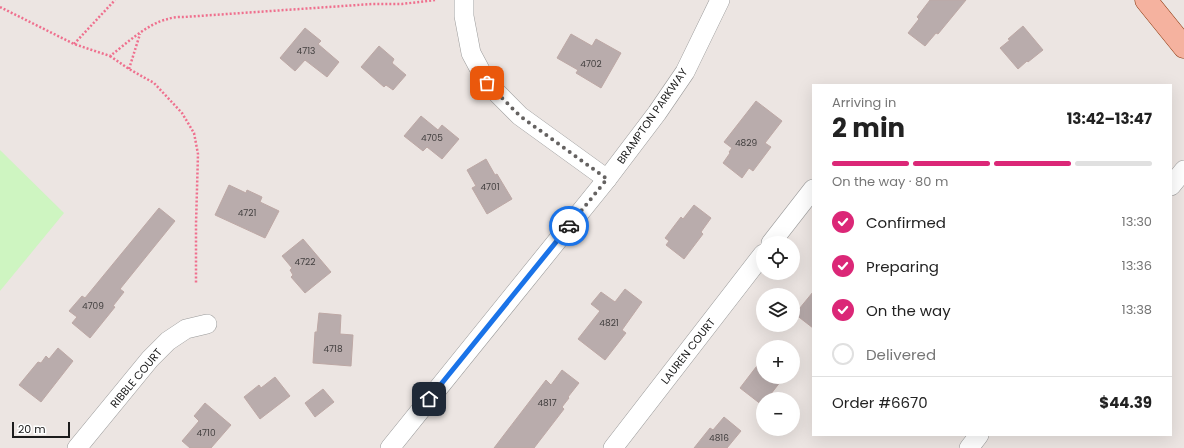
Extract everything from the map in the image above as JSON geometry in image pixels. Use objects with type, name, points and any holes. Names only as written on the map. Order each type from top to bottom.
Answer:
[{"type":"main road","points":[[1146,0],[1184,47]]},
{"type":"street","points":[[464,0],[464,16],[471,53],[487,83],[520,116],[607,179]]},
{"type":"street","name":"BRAMPTON PARKWAY","points":[[390,448],[607,179],[657,113],[685,72],[720,0]]},
{"type":"street","points":[[1172,185],[1184,170]]},
{"type":"street","points":[[776,236],[812,190]]},
{"type":"street","name":"LAUREN COURT","points":[[613,448],[756,263]]},
{"type":"street","name":"RIBBLE COURT","points":[[77,448],[150,359],[168,341],[186,330],[207,324]]},
{"type":"street","points":[[969,448],[978,436]]},
{"type":"path","points":[[74,44],[115,0]]},
{"type":"path","points":[[110,56],[140,33],[167,19],[372,4],[402,4],[435,0]]},
{"type":"path","points":[[0,7],[74,44],[110,56],[154,83],[182,113],[194,133],[198,154],[196,284]]},
{"type":"path","points":[[129,69],[140,33]]},
{"type":"green space","points":[[0,150],[64,213],[0,291]]},
{"type":"building","points":[[930,0],[966,0],[938,34],[936,33],[925,46],[908,33],[919,19],[917,17]]},
{"type":"building","points":[[1023,26],[1043,50],[1018,69],[1000,48]]},
{"type":"building","points":[[305,28],[321,41],[318,44],[339,62],[327,77],[305,60],[295,71],[280,58]]},
{"type":"building","points":[[571,34],[592,46],[596,39],[621,53],[601,88],[576,73],[578,70],[557,58]]},
{"type":"building","points":[[379,46],[394,59],[392,63],[406,75],[393,90],[386,85],[384,87],[361,67]]},
{"type":"building","points":[[756,101],[782,121],[765,143],[771,147],[753,171],[749,168],[742,178],[723,163],[732,148],[724,142]]},
{"type":"building","points":[[421,116],[438,130],[442,125],[459,139],[442,159],[427,147],[423,151],[404,136]]},
{"type":"building","points":[[486,159],[512,199],[487,214],[472,188],[476,186],[467,170]]},
{"type":"building","points":[[229,185],[246,193],[247,190],[262,197],[260,202],[279,211],[265,238],[215,215]]},
{"type":"building","points":[[694,205],[711,218],[701,232],[703,234],[684,259],[666,245],[669,241],[665,238],[681,217],[683,219]]},
{"type":"building","points":[[159,208],[175,221],[120,289],[124,292],[113,306],[115,307],[90,338],[72,323],[77,317],[69,311],[82,296],[85,298]]},
{"type":"building","points":[[303,239],[331,272],[305,293],[291,277],[293,275],[290,270],[292,268],[282,256]]},
{"type":"building","points":[[625,289],[642,302],[622,330],[626,333],[605,360],[578,339],[600,311],[591,304],[601,292],[615,302]]},
{"type":"building","points":[[812,293],[812,327],[800,318],[800,308]]},
{"type":"building","points":[[319,313],[341,315],[340,334],[353,335],[351,366],[313,363],[315,332],[317,332]]},
{"type":"building","points":[[58,348],[73,361],[41,402],[19,385],[38,362],[41,363],[46,356],[49,359]]},
{"type":"building","points":[[756,367],[756,384],[779,384],[772,392],[756,392],[756,400],[740,388]]},
{"type":"building","points":[[562,370],[579,383],[562,407],[564,409],[534,448],[494,448],[546,380],[551,385]]},
{"type":"building","points":[[275,377],[290,396],[260,419],[244,397],[259,385],[261,388]]},
{"type":"building","points":[[323,389],[334,402],[315,417],[305,403]]},
{"type":"building","points":[[205,403],[231,425],[211,448],[190,448],[182,441],[199,421],[194,416]]},
{"type":"building","points":[[724,417],[741,431],[727,448],[694,448],[710,428],[713,430]]},
{"type":"way so far","points":[[487,83],[520,116],[607,179],[569,226]]},
{"type":"route","points":[[429,399],[569,226]]}]
